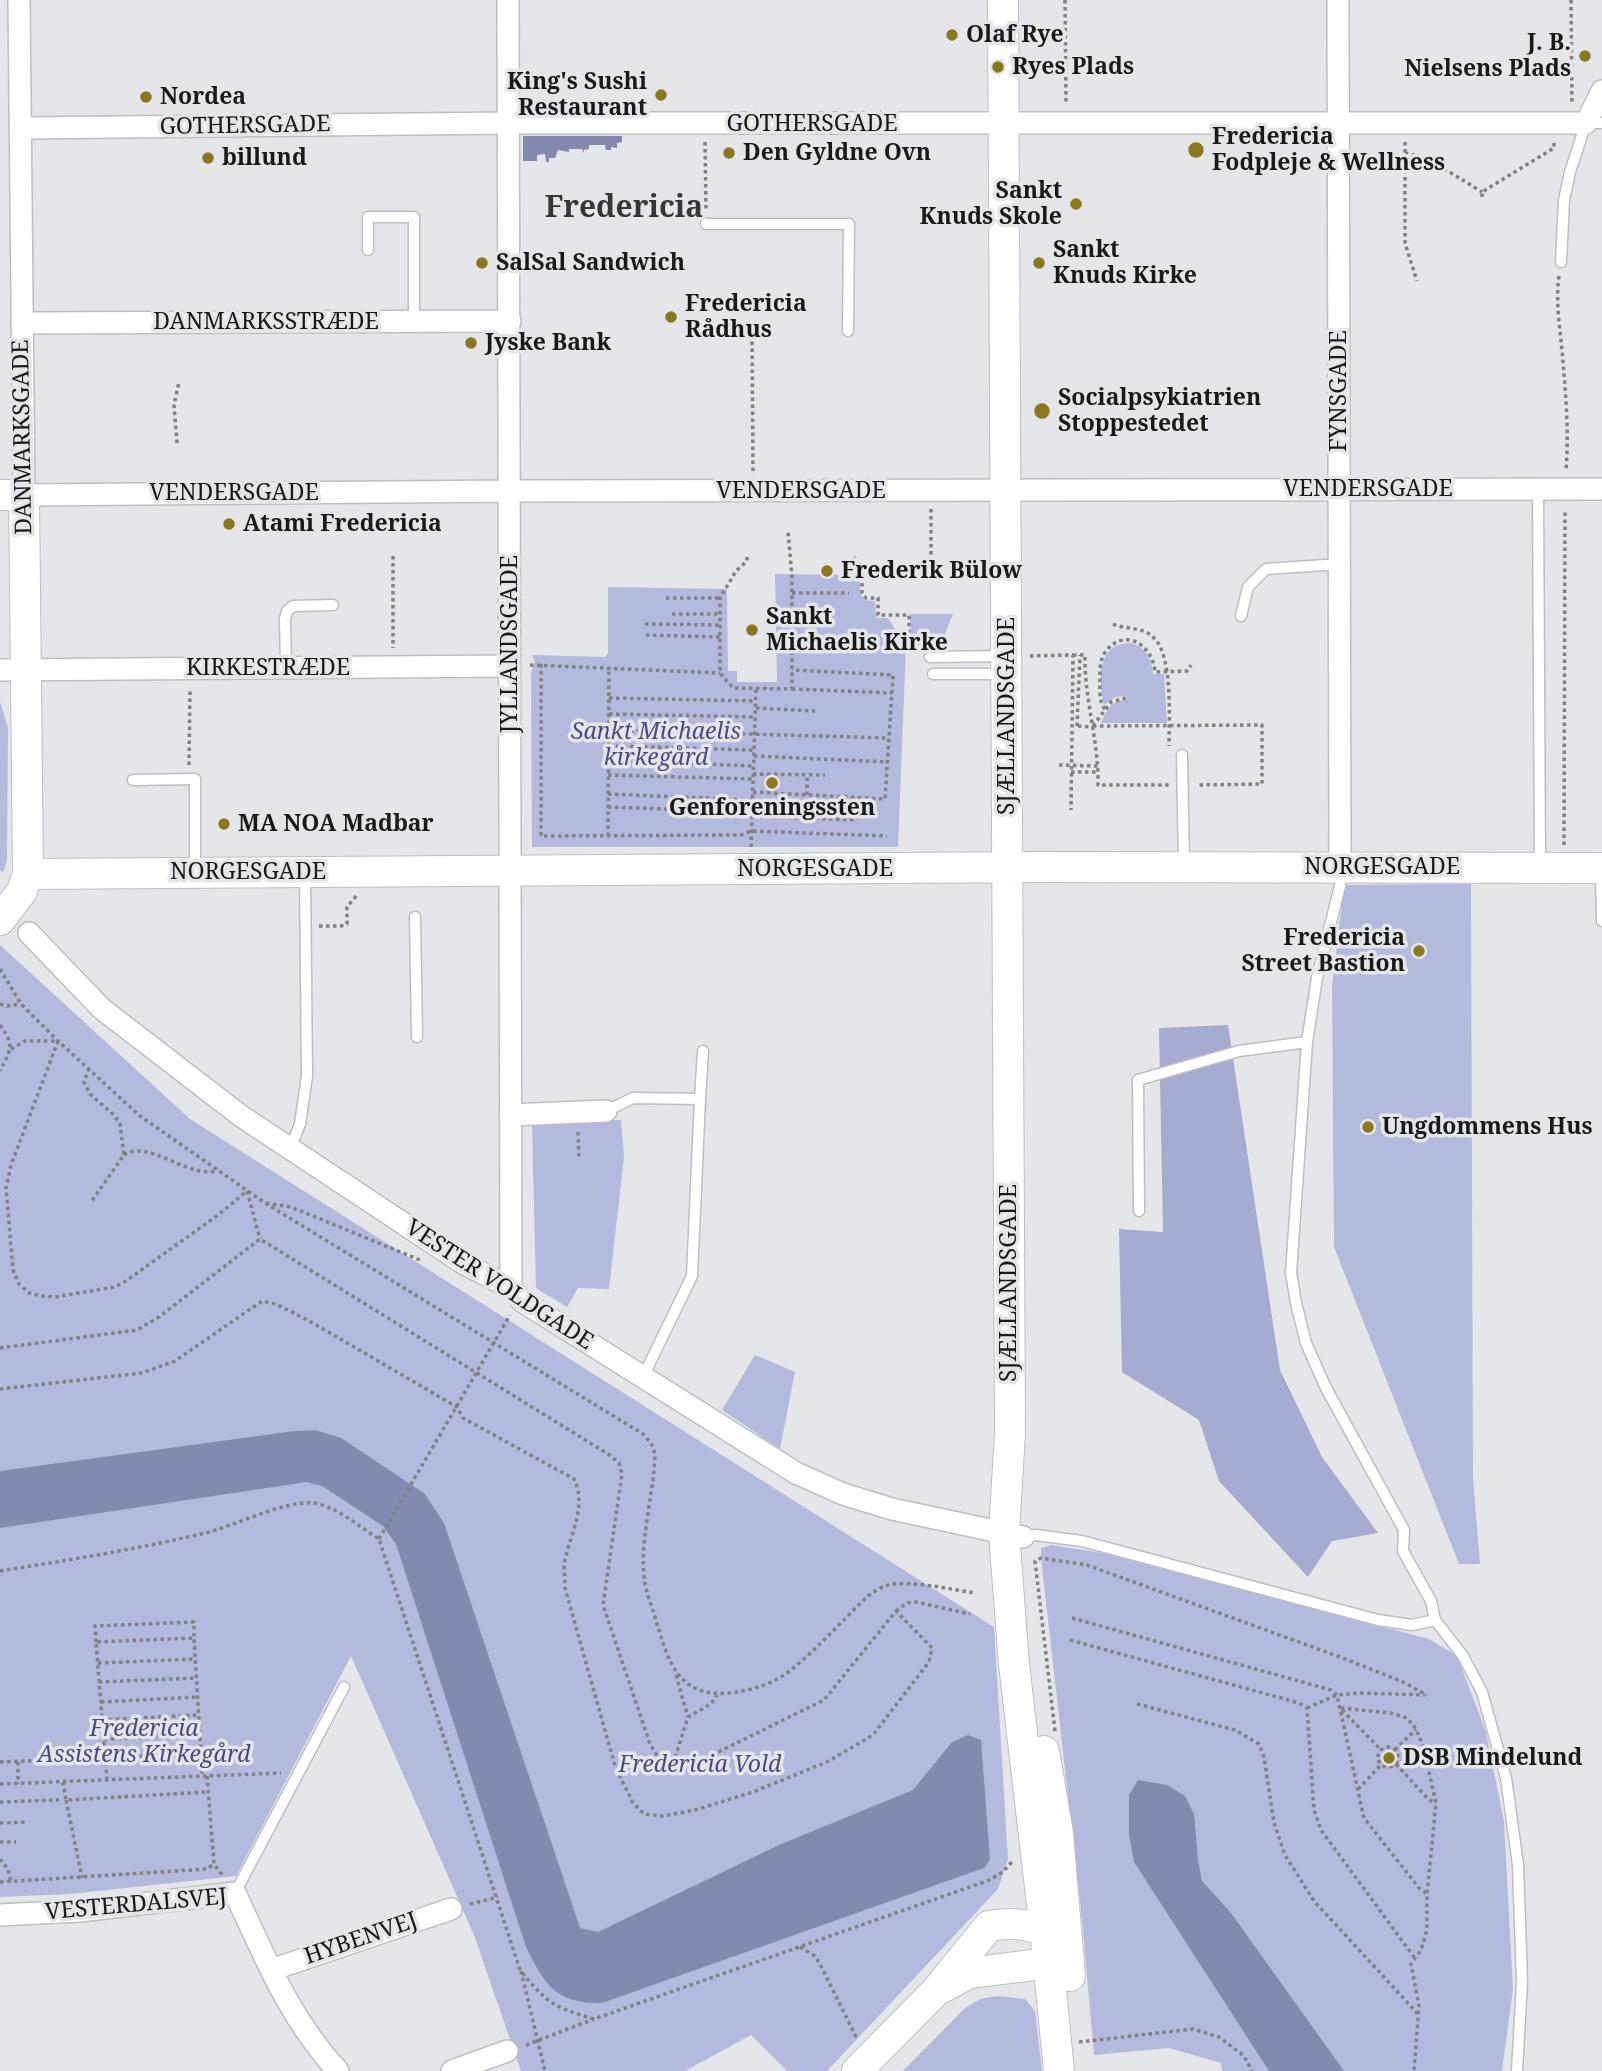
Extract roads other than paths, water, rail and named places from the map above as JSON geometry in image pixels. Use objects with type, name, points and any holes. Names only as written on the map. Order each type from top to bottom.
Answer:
[{"type":"street","name":"DANMARKSGADE","points":[[19,0],[21,128],[11,226],[22,323],[12,495],[13,670],[28,874]]},
{"type":"street","name":"JYLLANDSGADE","points":[[508,0],[511,1288]]},
{"type":"street","name":"SJÆLLANDSGADE","points":[[1003,0],[1010,1433],[1014,1535],[1014,1664],[1036,1847],[1054,1945]]},
{"type":"street","name":"FYNSGADE","points":[[1338,0],[1340,867]]},
{"type":"street","points":[[1579,123],[1602,91]]},
{"type":"street","name":"GOTHERSGADE","points":[[21,128],[509,123],[1579,123]]},
{"type":"street","name":"DANMARKSSTRÆDE","points":[[22,323],[510,321]]},
{"type":"street","name":"VENDERSGADE","points":[[12,495],[753,490],[1602,489]]},
{"type":"street","name":"KIRKESTRÆDE","points":[[13,670],[509,666]]},
{"type":"street","name":"NORGESGADE","points":[[28,874],[360,871],[413,876],[511,870],[1602,868]]},
{"type":"street","points":[[0,920],[22,891],[28,874]]},
{"type":"street","name":"VESTER VOLDGADE","points":[[29,933],[102,1009],[241,1116],[463,1263],[511,1288],[523,1301],[796,1472],[844,1494],[892,1509],[1014,1535]]},
{"type":"street","points":[[510,1115],[606,1111]]},
{"type":"street","name":"SJÆLLANDSGADE","points":[[1014,1535],[1039,1724],[1058,1832],[1054,1945]]},
{"type":"street","name":"VESTERDALSVEJ","points":[[0,1915],[80,1911],[235,1893],[296,2017],[320,2052],[338,2071]]},
{"type":"street","name":"HYBENVEJ","points":[[271,1970],[451,1909]]},
{"type":"street","points":[[862,2066],[936,1991],[989,1926],[1008,1923],[1021,1923],[1054,1945],[1077,2057]]},
{"type":"street","points":[[936,1991],[969,1973],[1054,1945]]},
{"type":"street","points":[[1054,1945],[1059,2071]]},
{"type":"street","points":[[452,2071],[507,2051]]},
{"type":"lane","points":[[1561,261],[1564,200],[1579,123]]},
{"type":"lane","points":[[368,250],[368,217],[414,217],[414,321]]},
{"type":"lane","points":[[706,224],[849,224],[848,331]]},
{"type":"lane","points":[[1538,489],[1552,868]]},
{"type":"lane","points":[[1241,616],[1248,587],[1266,569],[1340,564]]},
{"type":"lane","points":[[286,668],[287,611],[293,606],[333,605]]},
{"type":"lane","points":[[930,657],[1007,665]]},
{"type":"lane","points":[[933,674],[1007,665]]},
{"type":"lane","points":[[1182,755],[1184,867]]},
{"type":"lane","points":[[133,780],[195,779],[195,872]]},
{"type":"lane","points":[[1340,867],[1340,886],[1317,978],[1307,1042],[1291,1273],[1306,1343],[1326,1388],[1404,1530],[1403,1551],[1431,1601],[1435,1620],[1463,1656],[1482,1692],[1506,1777],[1519,1878],[1522,1982],[1517,2071]]},
{"type":"lane","points":[[1602,868],[1602,920]]},
{"type":"lane","points":[[290,1149],[300,1124],[307,1076],[305,871]]},
{"type":"lane","points":[[415,917],[417,1037]]},
{"type":"lane","points":[[1139,1211],[1138,1080],[1238,1051],[1307,1042]]},
{"type":"lane","points":[[643,1377],[692,1276],[703,1051]]},
{"type":"lane","points":[[606,1111],[633,1098],[700,1099]]},
{"type":"lane","points":[[1014,1535],[1082,1541],[1378,1620],[1412,1625],[1435,1620]]},
{"type":"lane","points":[[235,1893],[344,1687]]},
{"type":"place","name":"Olaf Rye","points":[[952,35]]},
{"type":"place","name":"J. B. Nielsens Plads","points":[[1585,56]]},
{"type":"place","name":"Ryes Plads","points":[[998,67]]},
{"type":"place","name":"King's Sushi Restaurant","points":[[661,95]]},
{"type":"place","name":"Nordea","points":[[146,97]]},
{"type":"place","name":"Fredericia Fodpleje & Wellness","points":[[1196,150]]},
{"type":"place","name":"Den Gyldne Ovn","points":[[729,153]]},
{"type":"place","name":"billund","points":[[208,158]]},
{"type":"place","name":"Sankt Knuds Skole","points":[[1076,204]]},
{"type":"place","name":"SalSal Sandwich","points":[[482,263]]},
{"type":"place","name":"Sankt Knuds Kirke","points":[[1039,263]]},
{"type":"place","name":"Fredericia Rådhus","points":[[671,317]]},
{"type":"place","name":"Jyske Bank","points":[[471,343]]},
{"type":"place","name":"Socialpsykiatrien Stoppestedet","points":[[1042,411]]},
{"type":"place","name":"Atami Fredericia","points":[[229,524]]},
{"type":"place","name":"Frederik Bülow","points":[[827,571]]},
{"type":"place","name":"Sankt Michaelis Kirke","points":[[752,630]]},
{"type":"place","name":"Genforeningssten","points":[[772,783]]},
{"type":"place","name":"MA NOA Madbar","points":[[224,824]]},
{"type":"place","name":"Fredericia Street Bastion","points":[[1419,951]]},
{"type":"place","name":"Ungdommens Hus","points":[[1368,1127]]},
{"type":"place","name":"DSB Mindelund","points":[[1389,1758]]},
{"type":"district","name":"Fredericia","points":[[624,208]]},
{"type":"park label","name":"Sankt Michaelis kirkegård","points":[[656,745]]},
{"type":"park label","name":"Fredericia Assistens Kirkegård","points":[[144,1742]]},
{"type":"park label","name":"Fredericia Vold","points":[[700,1765]]}]
